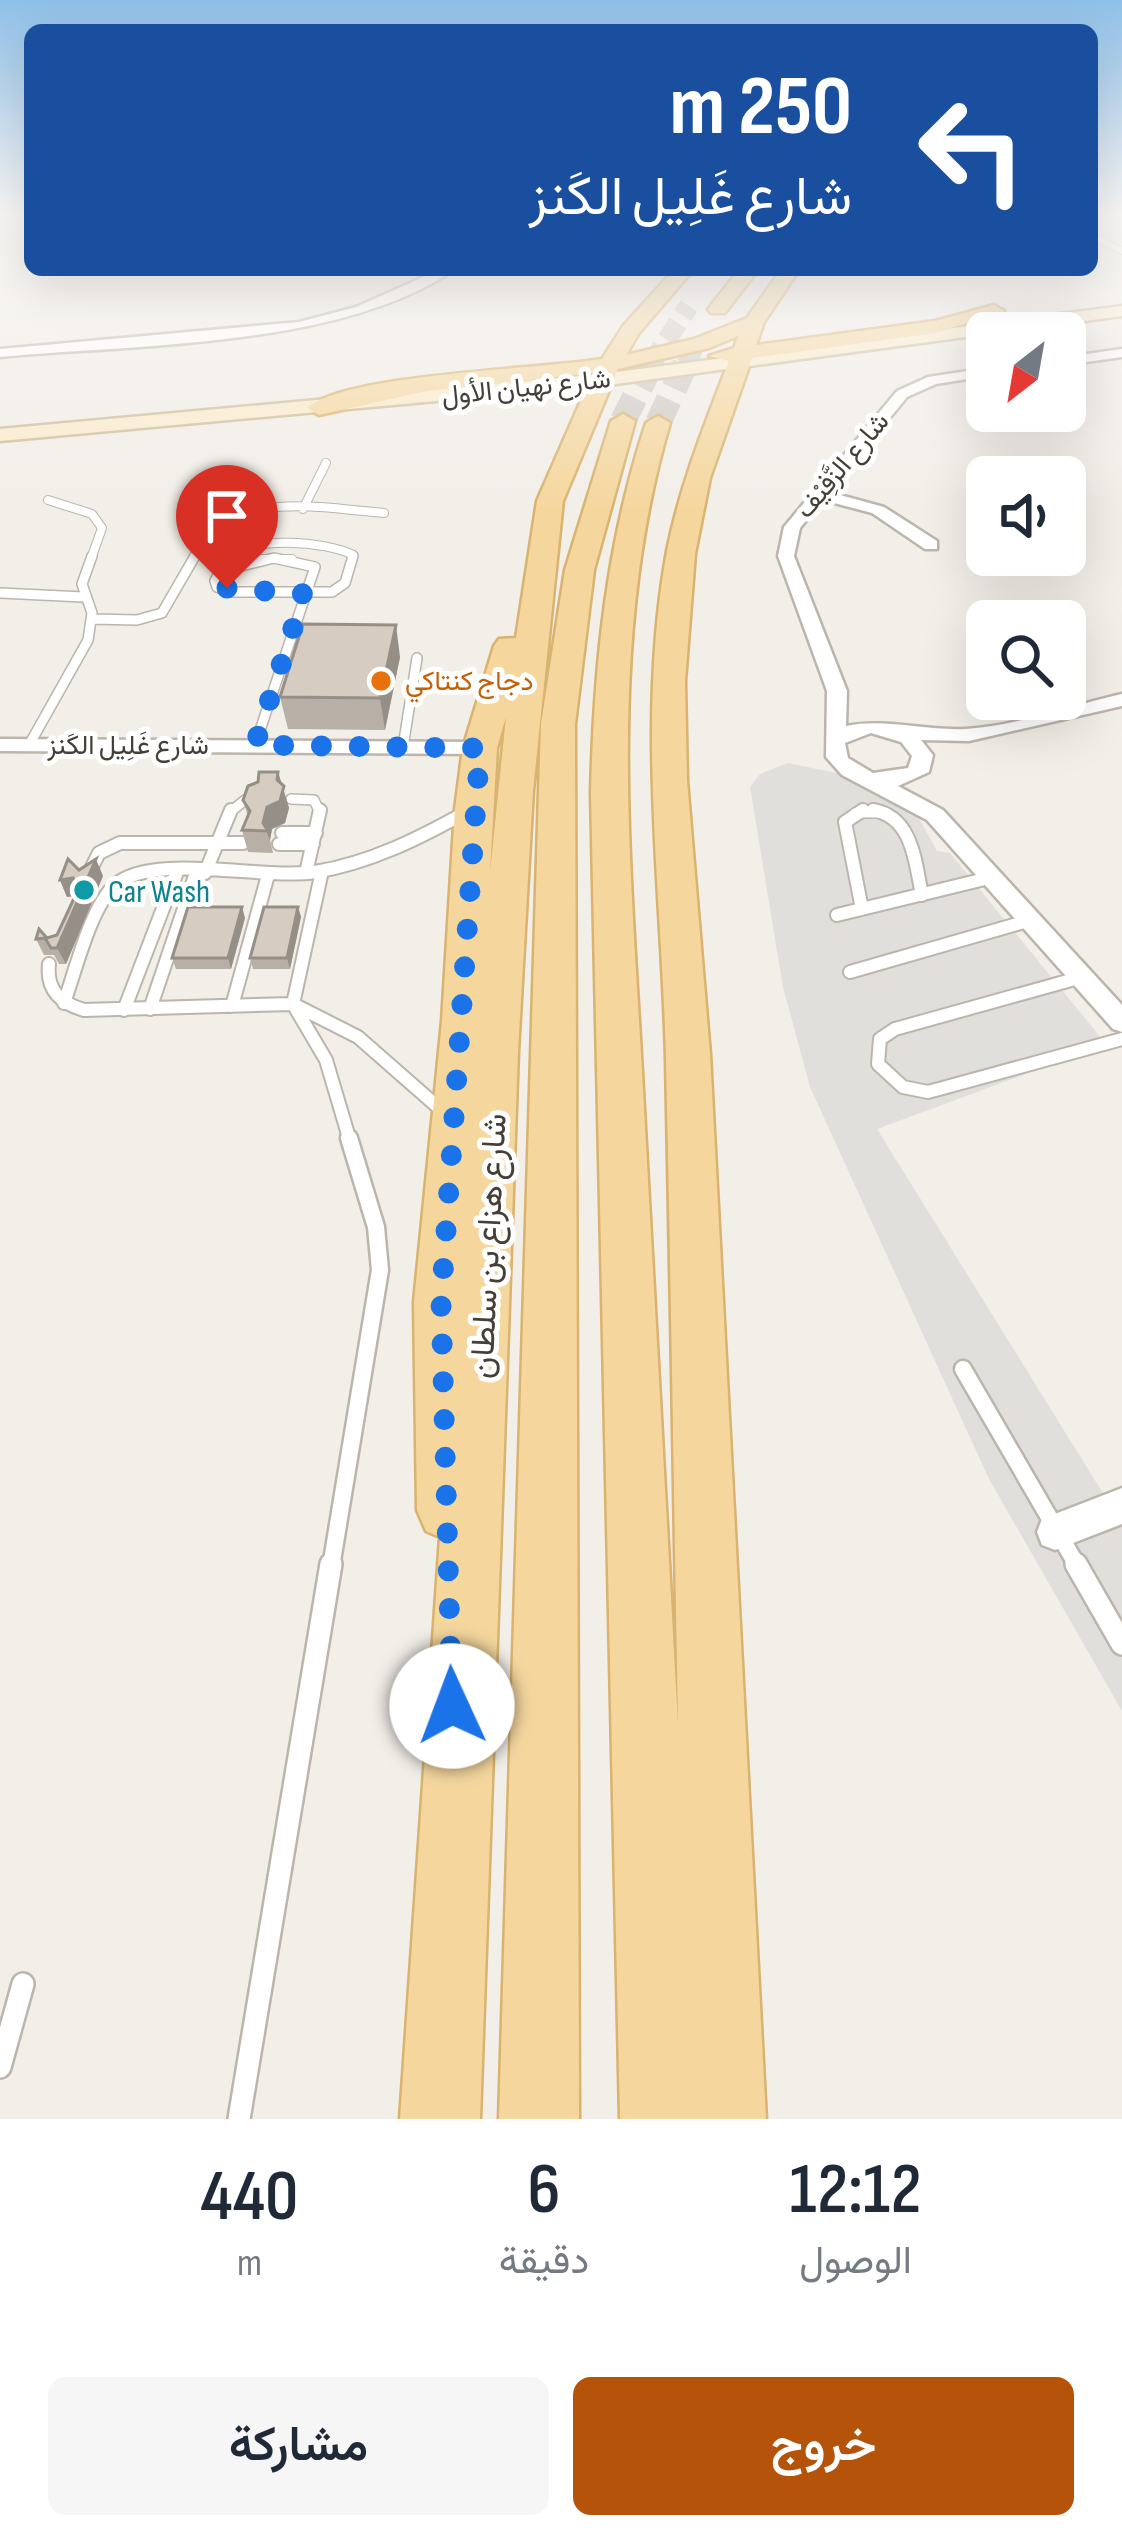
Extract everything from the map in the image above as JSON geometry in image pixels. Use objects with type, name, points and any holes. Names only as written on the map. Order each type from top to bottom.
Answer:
[{"type":"main road","name":"شارع هزاع بن سلطان","points":[[440,2119],[497,1031],[515,791],[550,501],[621,396],[748,345],[767,311]]},
{"type":"main road","points":[[681,328],[748,345],[936,327],[994,311]]},
{"type":"main road","name":"شارع نهيان الأول","points":[[748,345],[994,311]]},
{"type":"main road","name":"شارع نهيان الأول","points":[[0,435],[404,400],[621,396],[681,328],[748,345],[874,347],[1122,311]]},
{"type":"main road","points":[[820,320],[946,316]]},
{"type":"main road","points":[[681,328],[748,345]]},
{"type":"main road","points":[[319,408],[389,391],[621,396],[701,434],[711,391],[681,328]]},
{"type":"main road","points":[[404,400],[621,396],[681,328]]},
{"type":"main road","points":[[621,396],[681,328]]},
{"type":"main road","points":[[518,364],[621,396],[722,436],[732,410],[765,384],[802,363],[874,347]]},
{"type":"main road","name":"شارع نهيان الأول","points":[[0,414],[518,364]]},
{"type":"main road","name":"شارع هزاع بن سلطان","points":[[538,2119],[558,724],[580,564],[621,396]]},
{"type":"main road","name":"شارع هزاع بن سلطان","points":[[621,396],[638,486],[622,564],[611,664],[609,793],[660,2119]]},
{"type":"main road","name":"شارع هزاع بن سلطان","points":[[621,396],[686,525],[672,631],[669,761],[688,1054],[726,2119]]},
{"type":"main road","points":[[456,1840],[441,1302],[473,809],[480,748],[504,658],[538,583]]},
{"type":"street","points":[[0,351],[299,326],[357,311]]},
{"type":"street","points":[[1086,358],[1122,353]]},
{"type":"street","name":"شارع الزَّفِيْف","points":[[835,741],[837,691],[786,556],[792,527],[902,394],[933,380],[966,375]]},
{"type":"street","points":[[818,494],[887,514],[931,545]]},
{"type":"street","name":"شارع الزَّفِيْف","points":[[837,691],[920,748],[920,769]]},
{"type":"street","points":[[1122,700],[969,735],[855,729],[835,741],[836,760],[935,815],[1122,1022]]},
{"type":"street","points":[[869,779],[902,779],[969,735]]},
{"type":"street","name":"شارع غَلِيل الكَنز","points":[[0,745],[480,748]]},
{"type":"street","points":[[920,769],[935,815]]},
{"type":"street","points":[[1055,1532],[1122,1506]]},
{"type":"lane","points":[[303,508],[326,463]]},
{"type":"lane","points":[[29,745],[77,664],[93,619],[82,584],[102,524],[92,514],[49,500]]},
{"type":"lane","points":[[93,619],[137,620],[162,613],[206,533],[220,521],[256,510],[384,513]]},
{"type":"lane","points":[[334,545],[352,551],[342,586],[304,594],[221,590],[215,581],[230,553],[242,546],[334,545]]},
{"type":"lane","points":[[233,568],[250,560],[311,563],[315,567],[304,594]]},
{"type":"lane","points":[[0,592],[83,597]]},
{"type":"lane","name":"شارع غَلِيل الكَنز","points":[[255,745],[304,594]]},
{"type":"lane","points":[[403,747],[417,658]]},
{"type":"lane","points":[[150,1009],[232,803],[256,798]]},
{"type":"lane","points":[[291,799],[320,804],[306,873]]},
{"type":"lane","points":[[64,1003],[114,885],[135,874],[322,871],[414,839],[473,809]]},
{"type":"lane","points":[[862,909],[845,822],[865,809],[887,812],[902,824],[922,895]]},
{"type":"lane","points":[[87,876],[99,853],[120,843],[245,838]]},
{"type":"lane","points":[[281,838],[314,839]]},
{"type":"lane","points":[[239,2119],[380,1270],[376,1227],[326,1060],[292,1004],[322,871]]},
{"type":"lane","points":[[124,1010],[177,872]]},
{"type":"lane","points":[[232,1006],[268,875]]},
{"type":"lane","points":[[837,915],[993,877]]},
{"type":"lane","points":[[850,972],[1031,920]]},
{"type":"lane","points":[[49,964],[48,982],[64,1003],[84,1010],[292,1004],[344,1024],[374,1044],[455,1123]]},
{"type":"lane","points":[[1082,976],[895,1029],[880,1039],[878,1064],[903,1087],[928,1092],[1122,1040]]},
{"type":"lane","points":[[963,1369],[1122,1644]]},
{"type":"lane","points":[[0,2067],[23,1984]]},
{"type":"shaded area","points":[[788,763],[846,775],[904,804],[920,820],[937,851],[950,853],[1106,1044],[877,1129],[1122,1524],[1122,1711],[989,1479],[810,1087],[783,987],[750,787],[760,774]]},
{"type":"building","points":[[303,624],[396,625],[380,698],[280,697]]},
{"type":"building","points":[[259,772],[278,772],[277,780],[284,786],[280,801],[267,807],[263,823],[268,831],[242,830],[250,811],[243,800],[248,786],[258,782]]},
{"type":"building","points":[[68,859],[79,870],[96,859],[57,948],[51,948],[45,938],[36,939],[39,929],[47,938],[57,935],[77,892],[73,878],[60,880]]},
{"type":"building","points":[[188,907],[242,907],[228,958],[172,958]]},
{"type":"building","points":[[264,907],[298,907],[287,958],[250,958]]},
{"type":"tunnel","points":[[651,364],[686,311]]},
{"type":"tunnel","points":[[686,364],[695,345]]},
{"type":"tunnel","points":[[623,421],[653,361]]},
{"type":"tunnel","points":[[658,423],[687,361]]},
{"type":"place","name":"دجاج كنتاكي","points":[[381,681]]},
{"type":"place","name":"Car Wash","points":[[84,890]]},
{"type":"route","points":[[227,588],[231,592],[304,594],[255,745],[480,748],[441,1302],[452,1706]]}]
